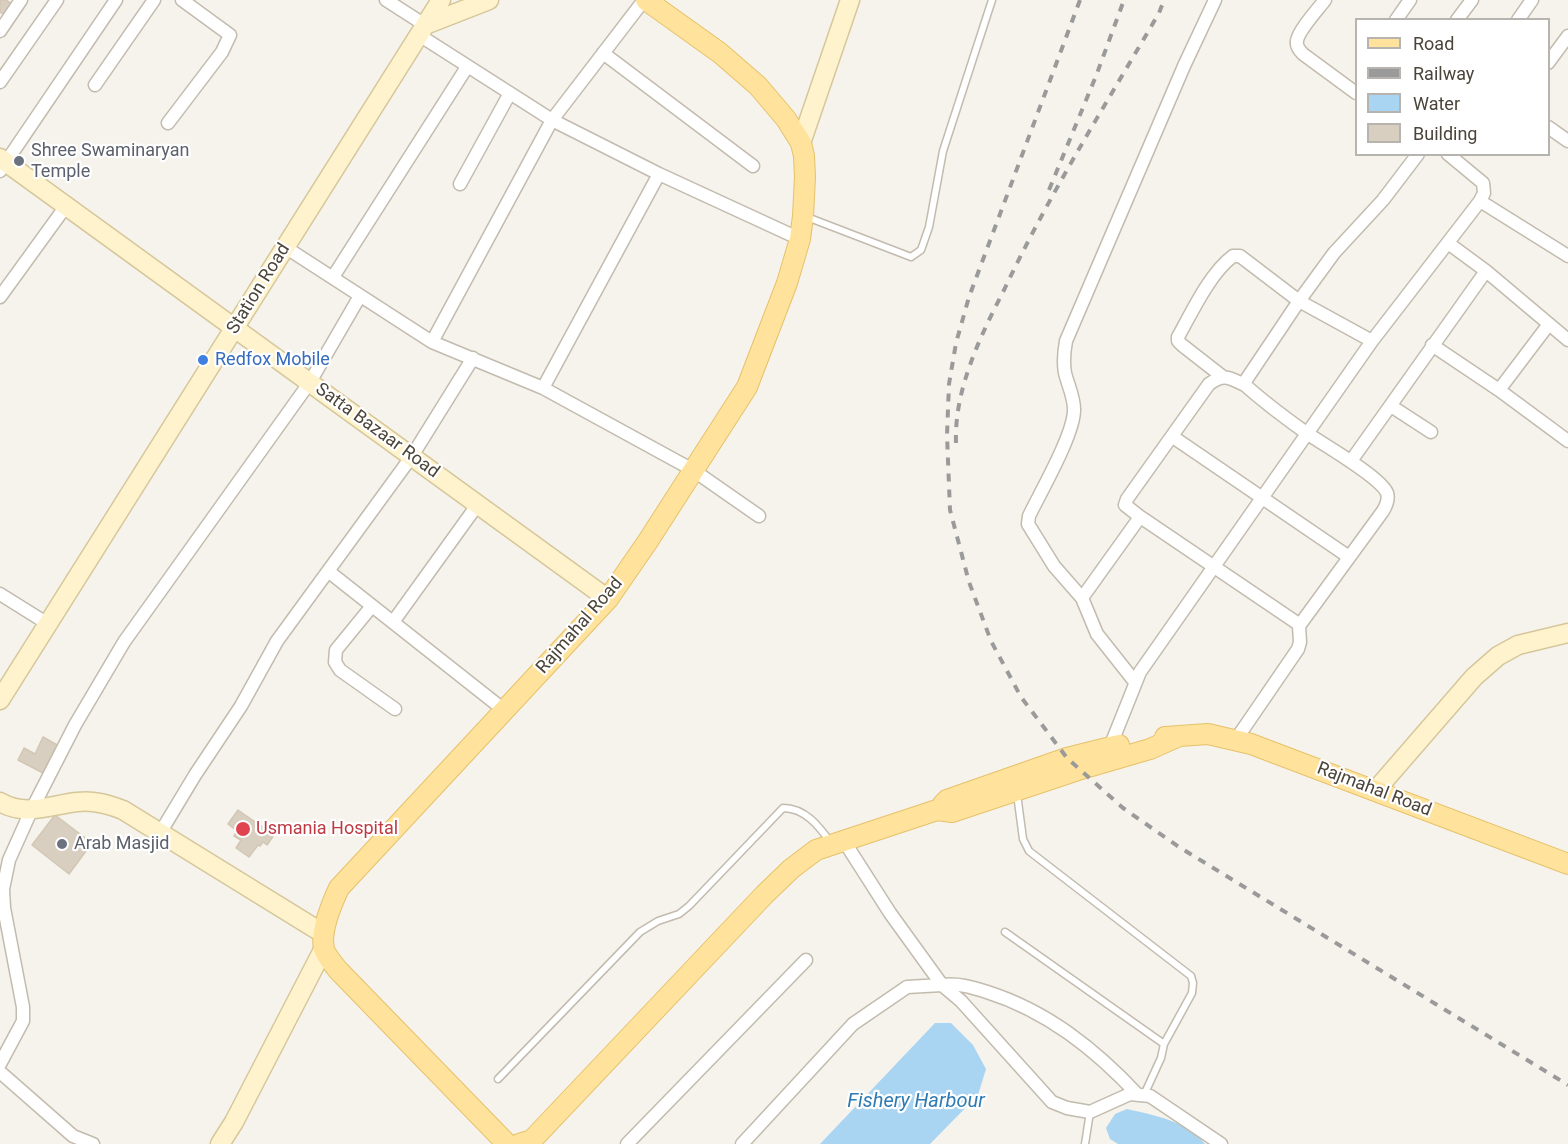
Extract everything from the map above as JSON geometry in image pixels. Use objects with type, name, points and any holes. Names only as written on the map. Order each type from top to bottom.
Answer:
[{"type":"main road","name":"Rajmahal Road","points":[[324,941],[330,909],[339,888],[608,599],[747,387],[787,283],[800,239],[803,216],[805,177],[801,143],[786,119],[758,86],[720,53],[645,0]]},
{"type":"main road","name":"Rajmahal Road","points":[[519,1144],[532,1140],[765,894],[791,869],[816,850],[937,810],[947,800],[1067,758],[1148,736],[1177,737],[1208,734],[1251,744],[1568,864]]},
{"type":"main road","name":"Rajmahal Road","points":[[937,810],[952,812],[1150,749],[1177,737]]},
{"type":"main road","points":[[324,941],[337,969],[507,1144]]},
{"type":"street","points":[[0,31],[20,0]]},
{"type":"street","points":[[0,82],[57,0]]},
{"type":"street","points":[[2,163],[116,0]]},
{"type":"street","points":[[95,85],[154,0]]},
{"type":"street","points":[[168,123],[222,52],[230,35],[182,0]]},
{"type":"street","points":[[386,0],[466,67],[552,120],[659,174],[800,239]]},
{"type":"street","name":"Station Road","points":[[0,700],[441,0]]},
{"type":"street","points":[[422,30],[489,0]]},
{"type":"street","points":[[432,342],[552,120],[645,0]]},
{"type":"street","points":[[801,143],[850,0]]},
{"type":"street","points":[[1135,682],[1097,634],[1082,598],[1054,566],[1028,524],[1029,516],[1052,471],[1073,418],[1074,408],[1065,371],[1066,341],[1184,66],[1215,0]]},
{"type":"street","points":[[1324,0],[1300,33],[1297,41],[1298,48],[1355,92]]},
{"type":"street","points":[[1397,18],[1410,0]]},
{"type":"street","points":[[1458,18],[1472,0]]},
{"type":"street","points":[[1519,18],[1532,0]]},
{"type":"street","points":[[1550,61],[1566,44]]},
{"type":"street","points":[[603,53],[753,166]]},
{"type":"street","points":[[333,277],[466,67]]},
{"type":"street","points":[[460,184],[510,93]]},
{"type":"street","points":[[1550,128],[1568,141]]},
{"type":"street","points":[[1245,385],[1246,380],[1299,301],[1334,253],[1383,200],[1416,156]]},
{"type":"street","points":[[1110,747],[1140,672],[1372,340],[1480,201],[1484,193],[1483,183],[1450,156]]},
{"type":"street","name":"Satta Bazaar Road","points":[[2,163],[235,327],[608,599]]},
{"type":"street","points":[[543,388],[659,174]]},
{"type":"street","points":[[1480,201],[1568,256]]},
{"type":"street","points":[[0,297],[66,206]]},
{"type":"street","points":[[1448,243],[1486,271],[1568,340]]},
{"type":"street","points":[[285,248],[432,342],[543,388],[693,470],[759,516]]},
{"type":"street","points":[[1235,741],[1298,649],[1300,625],[1383,511],[1388,498],[1387,493],[1379,484],[1352,461],[1276,411],[1245,385],[1223,377],[1178,341],[1209,284],[1233,256],[1240,256],[1299,301],[1372,340]]},
{"type":"street","points":[[1352,461],[1486,271]]},
{"type":"street","points":[[0,1064],[23,1022],[23,1007],[4,908],[3,889],[9,860],[31,811],[75,725],[124,642],[310,382],[360,296]]},
{"type":"street","points":[[1499,390],[1549,324]]},
{"type":"street","points":[[1432,345],[1499,390],[1568,441]]},
{"type":"street","points":[[160,833],[241,706],[277,641],[412,456],[473,358]]},
{"type":"street","points":[[1223,377],[1209,384],[1125,505],[1300,625]]},
{"type":"street","points":[[1391,406],[1431,432]]},
{"type":"street","points":[[1173,436],[1349,557]]},
{"type":"street","points":[[393,622],[478,504]]},
{"type":"street","points":[[1082,598],[1140,517]]},
{"type":"street","points":[[328,571],[504,711]]},
{"type":"street","points":[[0,594],[48,624]]},
{"type":"street","points":[[372,606],[336,650],[335,662],[340,670],[395,710]]},
{"type":"street","points":[[1376,790],[1474,677],[1498,656],[1518,645],[1568,633]]},
{"type":"street","points":[[1,805],[31,811],[79,801],[103,803],[123,810],[324,941],[234,1122],[220,1144]]},
{"type":"street","points":[[838,843],[942,985],[961,1001],[1052,1102],[1067,1108],[1094,1110],[1130,1094],[1150,1096],[1221,1144]]},
{"type":"street","points":[[627,1144],[806,960]]},
{"type":"street","points":[[742,1144],[853,1024],[907,987],[957,983],[1021,1004],[1050,1020],[1089,1047],[1141,1095]]},
{"type":"street","points":[[0,1072],[73,1136],[88,1143]]},
{"type":"lane","points":[[803,216],[911,257],[921,250],[929,227],[943,151],[992,0]]},
{"type":"lane","points":[[1017,790],[1023,839],[1029,851],[1191,976],[1192,993],[1164,1044],[1161,1058],[1141,1095]]},
{"type":"lane","points":[[498,1079],[633,939],[658,921],[679,914],[689,906],[783,808],[800,812],[814,821],[838,843]]},
{"type":"lane","points":[[1005,932],[1164,1044]]},
{"type":"lane","points":[[1085,1144],[1094,1110]]},
{"type":"water","name":"Fishery Harbour","points":[[935,1023],[951,1023],[973,1045],[986,1069],[978,1095],[930,1144],[820,1144]]},
{"type":"water","points":[[1127,1109],[1180,1124],[1198,1136],[1205,1144],[1118,1144],[1110,1139],[1106,1128],[1115,1114]]},
{"type":"building","points":[[0,0],[6,0],[15,6],[7,17],[0,12]]},
{"type":"building","points":[[43,737],[59,746],[45,774],[18,760],[24,748],[35,754]]},
{"type":"building","points":[[238,810],[274,835],[267,845],[263,842],[260,846],[258,845],[249,857],[236,848],[241,840],[234,836],[237,831],[228,824]]},
{"type":"building","name":"Arab Masjid","points":[[55,815],[92,843],[69,874],[32,845]]},
{"type":"railway","points":[[1080,0],[969,297],[956,343],[949,384],[947,435],[950,510],[969,582],[991,641],[1021,697],[1067,758],[1123,808],[1179,847],[1568,1085]]},
{"type":"railway","points":[[1049,190],[1096,76],[1124,0]]},
{"type":"railway","points":[[956,443],[959,403],[978,343],[1022,253],[1079,149],[1159,13],[1164,0]]},
{"type":"place","name":"Shree Swaminaryan Temple","points":[[19,161]]},
{"type":"place","name":"Redfox Mobile","points":[[203,360]]},
{"type":"place","name":"Usmania Hospital","points":[[243,829]]},
{"type":"place","name":"Arab Masjid","points":[[62,844]]}]
